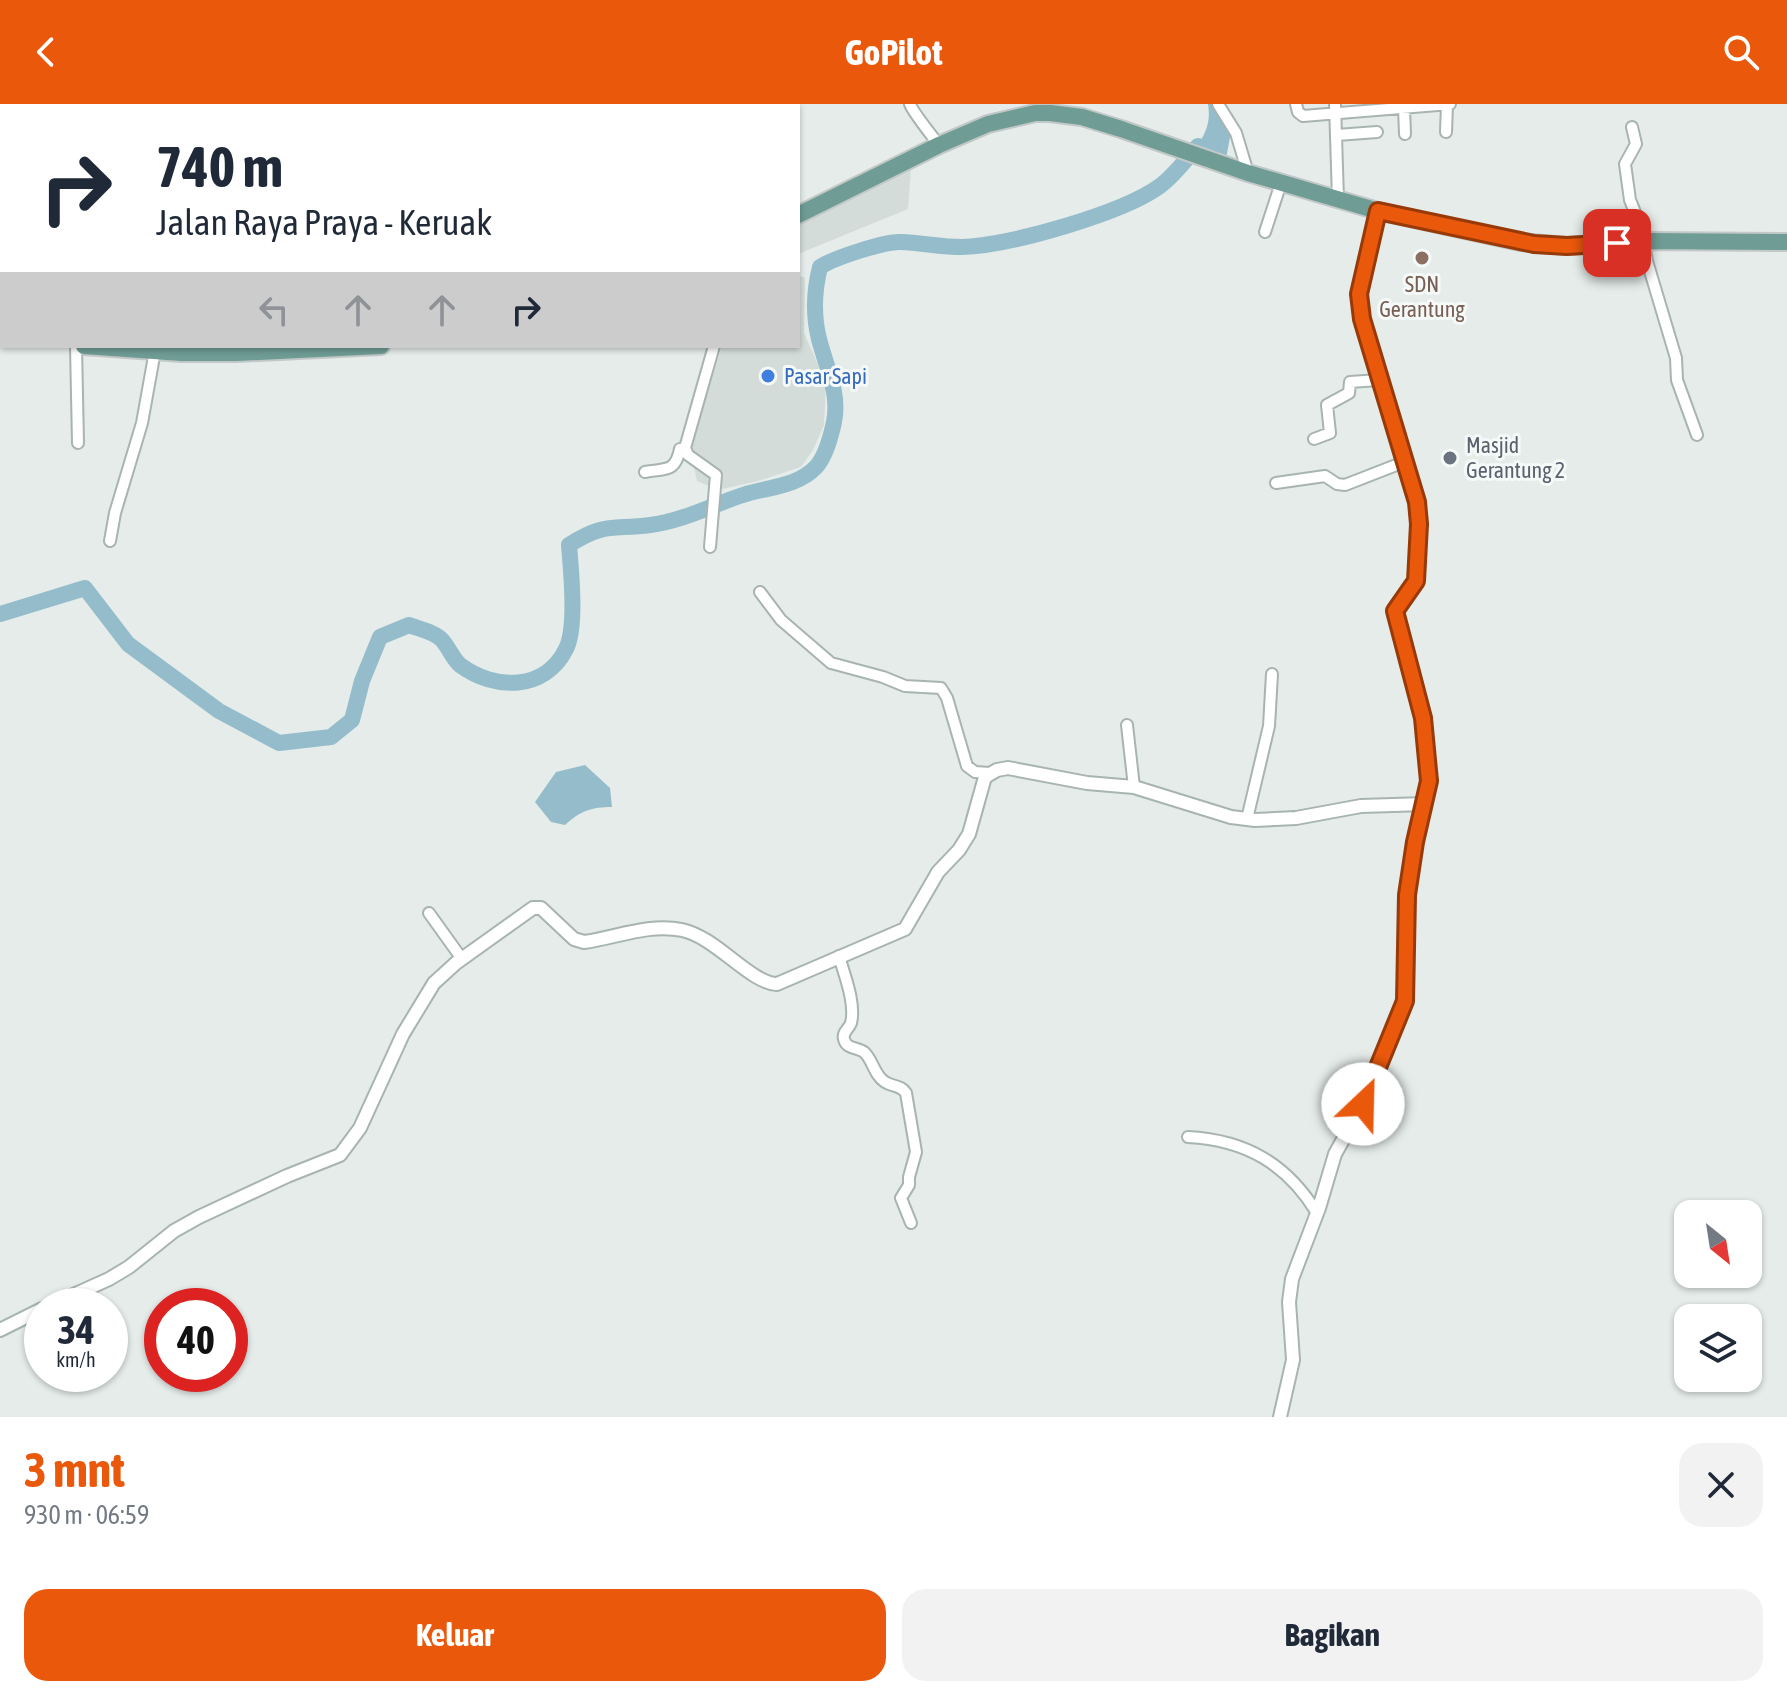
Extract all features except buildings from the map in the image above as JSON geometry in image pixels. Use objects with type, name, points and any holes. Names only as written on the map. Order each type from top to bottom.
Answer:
[{"type":"main road","points":[[800,214],[988,124],[1035,113],[1050,113],[1082,117],[1248,173],[1378,211],[1534,244],[1787,242]]},
{"type":"main road","points":[[136,348],[237,353],[340,348]]},
{"type":"street","points":[[910,104],[913,113],[926,124],[939,145]]},
{"type":"street","points":[[1218,104],[1236,133],[1248,173]]},
{"type":"street","points":[[1296,104],[1300,115],[1318,110],[1449,104],[1446,132]]},
{"type":"street","points":[[1404,107],[1405,134]]},
{"type":"street","points":[[1335,109],[1338,199]]},
{"type":"street","points":[[1632,127],[1636,144],[1625,164],[1630,200],[1645,241],[1647,261],[1676,358],[1677,380],[1697,435]]},
{"type":"street","points":[[1337,135],[1377,132]]},
{"type":"street","points":[[1265,232],[1281,183]]},
{"type":"street","points":[[1280,1417],[1293,1360],[1290,1290],[1335,1154],[1363,1104],[1405,1001],[1407,895],[1429,781],[1427,740],[1395,611],[1416,581],[1417,502],[1379,380],[1362,319],[1359,294],[1378,211]]},
{"type":"street","points":[[76,348],[78,443]]},
{"type":"street","points":[[710,547],[716,476],[688,455],[685,448],[713,348]]},
{"type":"street","points":[[110,541],[115,513],[162,349]]},
{"type":"street","points":[[1314,439],[1330,433],[1327,405],[1350,393],[1350,382],[1379,380]]},
{"type":"street","points":[[645,472],[672,468],[680,449],[685,448]]},
{"type":"street","points":[[1276,483],[1325,476],[1345,485],[1404,462]]},
{"type":"street","points":[[760,592],[781,620],[831,663],[905,686],[941,688],[947,698],[967,766],[975,772],[990,773],[1008,768],[1087,783],[1134,787],[1231,817],[1247,819],[1296,818],[1361,806],[1425,804]]},
{"type":"street","points":[[1247,819],[1269,726],[1272,674]]},
{"type":"street","points":[[1127,725],[1134,787]]},
{"type":"street","points":[[89,1288],[109,1279],[174,1231],[199,1217],[340,1155],[360,1128],[411,1018],[434,983],[462,959],[537,907],[574,939],[584,942],[650,929],[672,928],[690,932],[721,950],[757,978],[769,984],[785,982],[839,956],[887,938],[909,924],[938,872],[969,834],[984,780],[990,773]]},
{"type":"street","points":[[429,913],[462,959]]},
{"type":"street","points":[[839,956],[851,1016],[844,1040],[847,1045],[865,1053],[883,1081],[904,1088],[906,1093],[916,1152],[909,1185],[901,1198],[911,1223]]},
{"type":"street","points":[[1188,1137],[1230,1142],[1258,1155],[1294,1180],[1317,1213]]},
{"type":"street","points":[[0,1330],[24,1318]]},
{"type":"shaded area","points":[[911,167],[908,209],[800,253],[800,219]]},
{"type":"shaded area","name":"Pasar Sapi","points":[[800,276],[805,278],[804,333],[826,383],[824,425],[813,450],[801,467],[718,490],[697,481],[690,449],[721,348],[800,348]]},
{"type":"water","points":[[1208,104],[1217,104],[1232,126],[1226,159],[1196,148],[1207,127]]},
{"type":"water","points":[[585,765],[610,788],[612,807],[587,811],[565,825],[551,822],[535,802],[556,772]]},
{"type":"waterway","points":[[0,614],[85,588],[128,644],[219,711],[279,743],[331,737],[352,720],[362,681],[380,637],[409,625],[439,637],[458,663],[474,674],[503,682],[532,679],[546,673],[557,663],[569,640],[572,598],[569,545],[600,530],[674,520],[743,495],[791,483],[808,474],[820,462],[830,439],[835,411],[834,390],[816,321],[815,294],[820,267],[836,259],[894,242],[962,247],[1008,241],[1065,226],[1120,207],[1160,186],[1198,146]]},
{"type":"place","name":"SDN Gerantung","points":[[1422,258]]},
{"type":"place","name":"Pasar Sapi","points":[[768,376]]},
{"type":"place","name":"Masjid Gerantung 2","points":[[1450,458]]},
{"type":"route","points":[[1363,1104],[1405,1001],[1407,895],[1429,781],[1423,718],[1395,611],[1416,581],[1417,502],[1364,327],[1359,294],[1378,211],[1534,244],[1617,243]]}]
